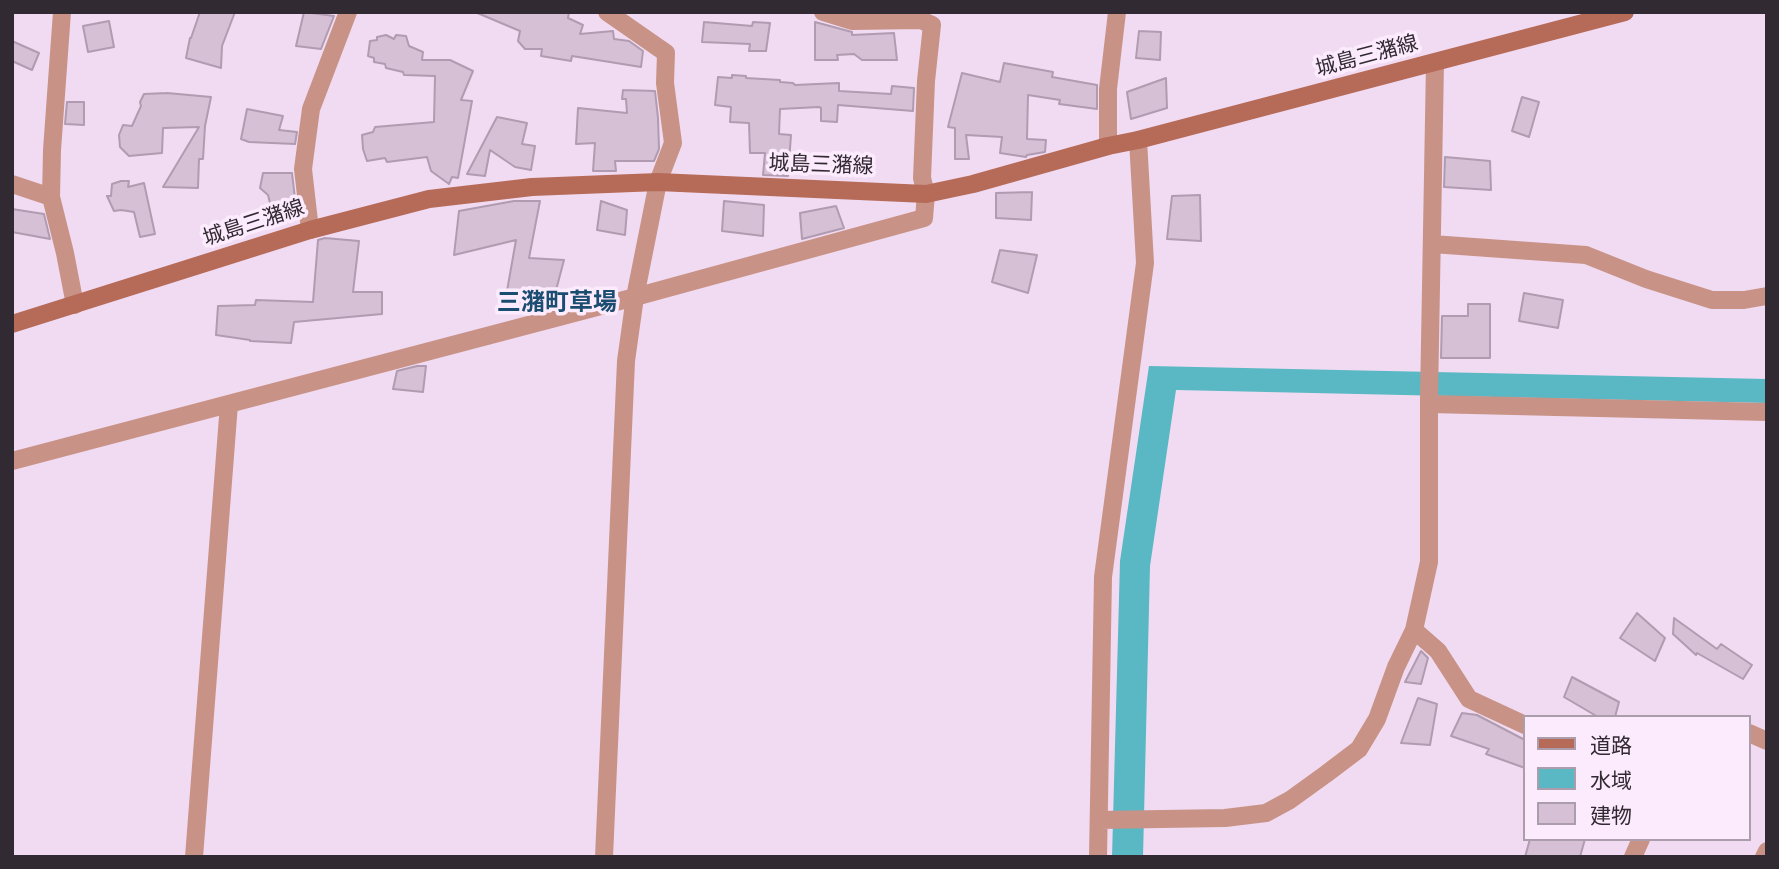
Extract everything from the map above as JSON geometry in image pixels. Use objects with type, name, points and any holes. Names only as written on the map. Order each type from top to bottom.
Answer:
[{"type":"main road","name":"城島三潴線","points":[[12,324],[310,230],[429,199],[532,187],[657,182],[926,194],[973,184],[1108,146],[1625,12]]},
{"type":"street","points":[[62,12],[51,197],[75,305]]},
{"type":"street","points":[[310,230],[303,169],[311,109],[348,12]]},
{"type":"street","points":[[604,857],[626,361],[657,182],[673,143],[665,83],[666,53],[607,12]]},
{"type":"street","points":[[12,461],[635,297],[923,218],[926,194],[922,178],[926,81],[932,25],[921,20],[852,21],[824,12]]},
{"type":"street","points":[[1108,146],[1108,89],[1117,12]]},
{"type":"street","points":[[1099,820],[1225,818],[1266,813],[1290,800],[1359,748],[1377,719],[1396,667],[1414,631],[1429,562],[1429,369],[1435,63]]},
{"type":"street","points":[[1098,857],[1103,577],[1145,263],[1138,140]]},
{"type":"street","points":[[12,184],[51,197]]},
{"type":"street","points":[[1432,244],[1586,255],[1646,279],[1712,300],[1744,300],[1767,296]]},
{"type":"street","points":[[1429,401],[1767,412]]},
{"type":"street","points":[[194,857],[229,404]]},
{"type":"street","points":[[1414,631],[1438,651],[1469,699],[1524,725]]},
{"type":"street","points":[[1751,734],[1767,741]]},
{"type":"street","points":[[1633,857],[1640,841]]},
{"type":"street","points":[[1764,857],[1767,851]]},
{"type":"water","points":[[1149,366],[1767,379],[1767,403],[1176,390],[1150,566],[1143,857],[1112,857],[1120,561]]},
{"type":"building","points":[[200,12],[235,12],[222,46],[221,68],[186,58]]},
{"type":"building","points":[[304,12],[334,16],[321,49],[296,46]]},
{"type":"building","points":[[475,12],[569,12],[568,18],[583,25],[580,34],[613,31],[614,39],[629,41],[643,51],[641,67],[572,56],[571,61],[541,56],[542,49],[525,49],[518,41],[520,31]]},
{"type":"building","points":[[109,21],[114,47],[88,52],[83,26]]},
{"type":"building","points":[[704,22],[752,26],[753,22],[770,23],[766,51],[749,51],[750,44],[702,42]]},
{"type":"building","points":[[815,22],[852,32],[852,35],[894,33],[897,60],[862,60],[854,54],[837,55],[838,60],[815,60]]},
{"type":"building","points":[[1139,31],[1161,32],[1160,60],[1136,58]]},
{"type":"building","points":[[386,35],[394,39],[396,35],[406,36],[409,46],[423,52],[422,60],[450,60],[473,71],[461,100],[472,101],[458,178],[452,177],[449,184],[431,171],[427,157],[387,162],[385,158],[367,161],[362,135],[373,132],[375,127],[434,122],[435,76],[404,75],[403,72],[386,68],[385,64],[374,62],[374,58],[368,56],[370,41]]},
{"type":"building","points":[[12,41],[39,53],[32,70],[12,61]]},
{"type":"building","points":[[1004,63],[1053,72],[1052,77],[1097,85],[1097,109],[1059,104],[1060,100],[1028,95],[1027,139],[1046,140],[1045,152],[1026,157],[1000,153],[1002,137],[966,135],[969,159],[955,159],[955,128],[948,127],[962,73],[1000,82]]},
{"type":"building","points":[[732,75],[780,80],[795,85],[839,83],[839,91],[891,94],[892,86],[914,88],[913,111],[838,105],[837,122],[821,121],[819,107],[780,109],[779,134],[791,135],[788,176],[763,175],[765,153],[750,153],[749,123],[730,122],[731,107],[715,105],[718,77],[732,78]]},
{"type":"building","points":[[1166,78],[1167,108],[1131,119],[1127,92]]},
{"type":"building","points":[[623,90],[655,91],[659,149],[654,161],[615,161],[616,171],[593,171],[595,143],[576,144],[578,108],[627,113],[626,99],[622,99]]},
{"type":"building","points":[[144,94],[211,97],[205,126],[203,159],[199,159],[198,188],[163,187],[199,127],[163,128],[162,153],[129,156],[120,147],[119,135],[123,125],[132,126]]},
{"type":"building","points":[[1522,97],[1539,102],[1529,137],[1512,131]]},
{"type":"building","points":[[67,102],[84,102],[84,125],[65,124]]},
{"type":"building","points":[[247,109],[283,116],[279,130],[297,132],[295,144],[249,142],[241,139]]},
{"type":"building","points":[[497,117],[527,123],[522,144],[535,146],[531,170],[515,167],[490,150],[485,176],[467,174]]},
{"type":"building","points":[[1445,157],[1490,161],[1491,190],[1444,187]]},
{"type":"building","points":[[263,173],[292,173],[296,207],[271,207],[268,195],[260,188]]},
{"type":"building","points":[[129,181],[128,187],[144,183],[155,234],[140,237],[134,212],[114,211],[107,196],[111,196],[112,184]]},
{"type":"building","points":[[1032,192],[1031,220],[996,218],[996,193]]},
{"type":"building","points":[[1200,195],[1201,241],[1167,239],[1172,196]]},
{"type":"building","points":[[514,201],[540,201],[529,258],[564,260],[555,294],[507,291],[516,240],[454,255],[459,211]]},
{"type":"building","points":[[601,201],[627,210],[625,235],[597,230]]},
{"type":"building","points":[[724,201],[764,205],[763,236],[722,231]]},
{"type":"building","points":[[836,206],[844,228],[802,239],[800,213]]},
{"type":"building","points":[[12,209],[44,214],[50,239],[12,232]]},
{"type":"building","points":[[325,238],[359,241],[353,292],[382,292],[382,314],[294,322],[291,343],[250,341],[216,335],[218,306],[255,305],[256,300],[313,302],[318,240]]},
{"type":"building","points":[[1000,250],[1037,255],[1028,293],[992,282]]},
{"type":"building","points":[[1524,293],[1563,300],[1558,328],[1519,321]]},
{"type":"building","points":[[1468,304],[1490,304],[1490,358],[1441,358],[1442,316],[1468,316]]},
{"type":"building","points":[[426,366],[423,392],[393,389],[397,371]]},
{"type":"building","points":[[1637,613],[1665,638],[1655,661],[1620,638]]},
{"type":"building","points":[[1674,618],[1717,649],[1721,644],[1752,665],[1743,679],[1697,653],[1696,655],[1673,634]]},
{"type":"building","points":[[1421,651],[1428,658],[1421,684],[1405,682]]},
{"type":"building","points":[[1572,677],[1619,702],[1616,715],[1595,715],[1564,697]]},
{"type":"building","points":[[1418,698],[1437,704],[1430,745],[1401,743]]},
{"type":"building","points":[[1462,713],[1477,715],[1524,739],[1524,768],[1486,754],[1489,749],[1451,736]]},
{"type":"building","points":[[1529,841],[1584,841],[1580,857],[1525,857]]},
{"type":"district","name":"三潴町草場","points":[[557,304]]}]
